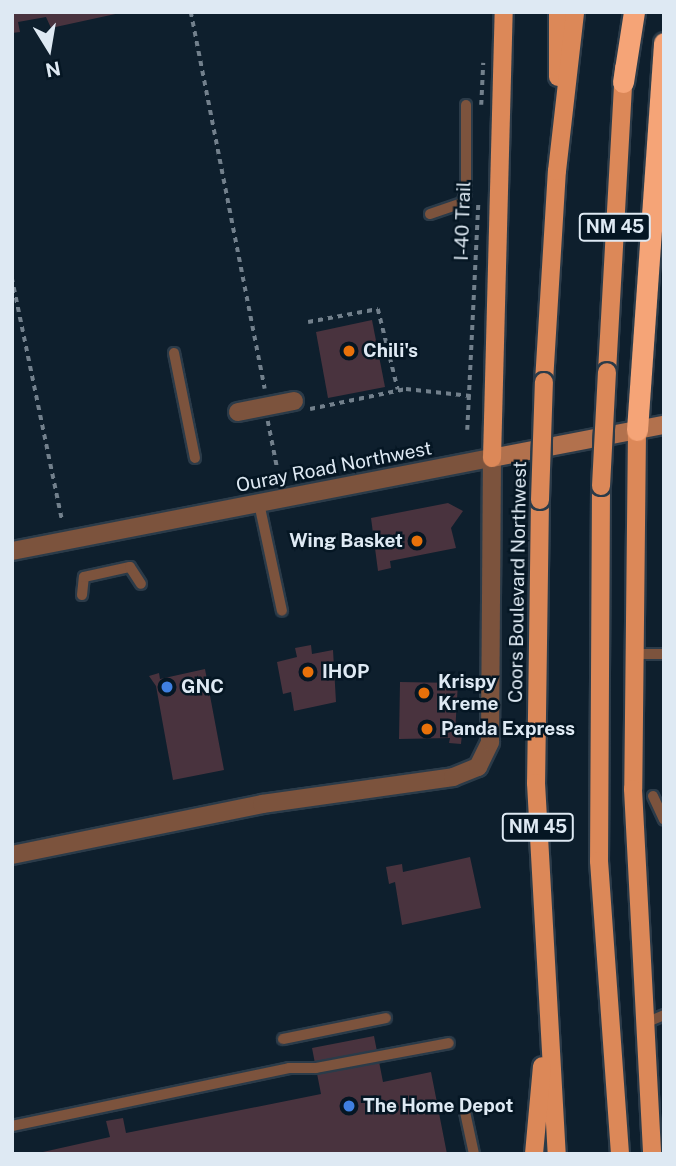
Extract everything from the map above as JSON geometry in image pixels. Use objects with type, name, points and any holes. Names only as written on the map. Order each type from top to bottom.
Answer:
[{"type":"highway","points":[[623,82],[634,12]]},
{"type":"highway","points":[[637,430],[664,43]]},
{"type":"main road","points":[[492,458],[504,12]]},
{"type":"main road","points":[[557,171],[558,12]]},
{"type":"main road","name":"Coors Boulevard Northwest","points":[[557,1154],[546,1013],[536,783],[540,500],[557,171],[575,12]]},
{"type":"main road","name":"NM 45","points":[[620,1154],[605,992],[600,861],[601,486],[629,12]]},
{"type":"main road","name":"Ouray Road Northwest","points":[[492,458],[664,425]]},
{"type":"main road","points":[[637,430],[633,789],[643,1024],[656,1151]]},
{"type":"main road","points":[[534,1154],[546,1013]]},
{"type":"street","points":[[239,412],[271,417],[296,408]]},
{"type":"street","points":[[12,855],[378,786],[453,777],[478,767],[486,755],[492,458]]},
{"type":"street","name":"Ouray Road Northwest","points":[[12,551],[492,458]]},
{"type":"lane","points":[[430,214],[462,203],[466,193],[466,105]]},
{"type":"lane","points":[[174,353],[195,458]]},
{"type":"lane","points":[[259,503],[282,611]]},
{"type":"lane","points":[[82,595],[84,577],[130,567],[141,584]]},
{"type":"lane","points":[[635,654],[664,654]]},
{"type":"lane","points":[[653,796],[664,820]]},
{"type":"lane","points":[[643,1024],[664,1015]]},
{"type":"lane","points":[[283,1039],[386,1018]]},
{"type":"lane","points":[[12,1126],[289,1068],[316,1068],[393,1051],[449,1043]]},
{"type":"lane","points":[[465,1112],[474,1154]]},
{"type":"path","points":[[191,12],[271,417],[277,467]]},
{"type":"path","points":[[481,108],[483,53]]},
{"type":"path","name":"I-40 Trail","points":[[467,429],[471,396],[478,190]]},
{"type":"path","points":[[12,278],[62,519]]},
{"type":"path","points":[[308,323],[378,309],[398,390]]},
{"type":"path","points":[[296,408],[398,390],[471,396]]},
{"type":"building","points":[[12,12],[120,13],[51,28],[46,17],[18,22],[20,32],[12,33]]},
{"type":"building","name":"Chili's","points":[[372,320],[385,387],[328,398],[316,332]]},
{"type":"building","points":[[448,503],[463,511],[451,528],[456,548],[390,561],[391,568],[378,571],[371,518]]},
{"type":"building","name":"IHOP","points":[[311,645],[312,654],[333,650],[336,702],[294,711],[291,692],[283,694],[277,662],[297,657],[295,648]]},
{"type":"building","points":[[205,669],[224,770],[173,780],[156,686],[149,676],[159,673],[160,679]]},
{"type":"building","points":[[400,682],[458,683],[455,733],[462,734],[461,744],[449,743],[450,738],[399,739]]},
{"type":"building","points":[[470,857],[481,908],[402,925],[395,882],[389,884],[386,867],[402,864],[403,872]]},
{"type":"building","name":"The Home Depot","points":[[374,1036],[383,1082],[431,1072],[447,1154],[34,1154],[110,1137],[106,1121],[123,1118],[126,1133],[321,1094],[312,1048]]},
{"type":"place","name":"Chili's","points":[[349,351]]},
{"type":"place","name":"Wing Basket","points":[[417,541]]},
{"type":"place","name":"IHOP","points":[[308,672]]},
{"type":"place","name":"GNC","points":[[167,687]]},
{"type":"place","name":"Krispy Kreme","points":[[424,693]]},
{"type":"place","name":"Panda Express","points":[[427,729]]},
{"type":"place","name":"The Home Depot","points":[[349,1106]]}]
